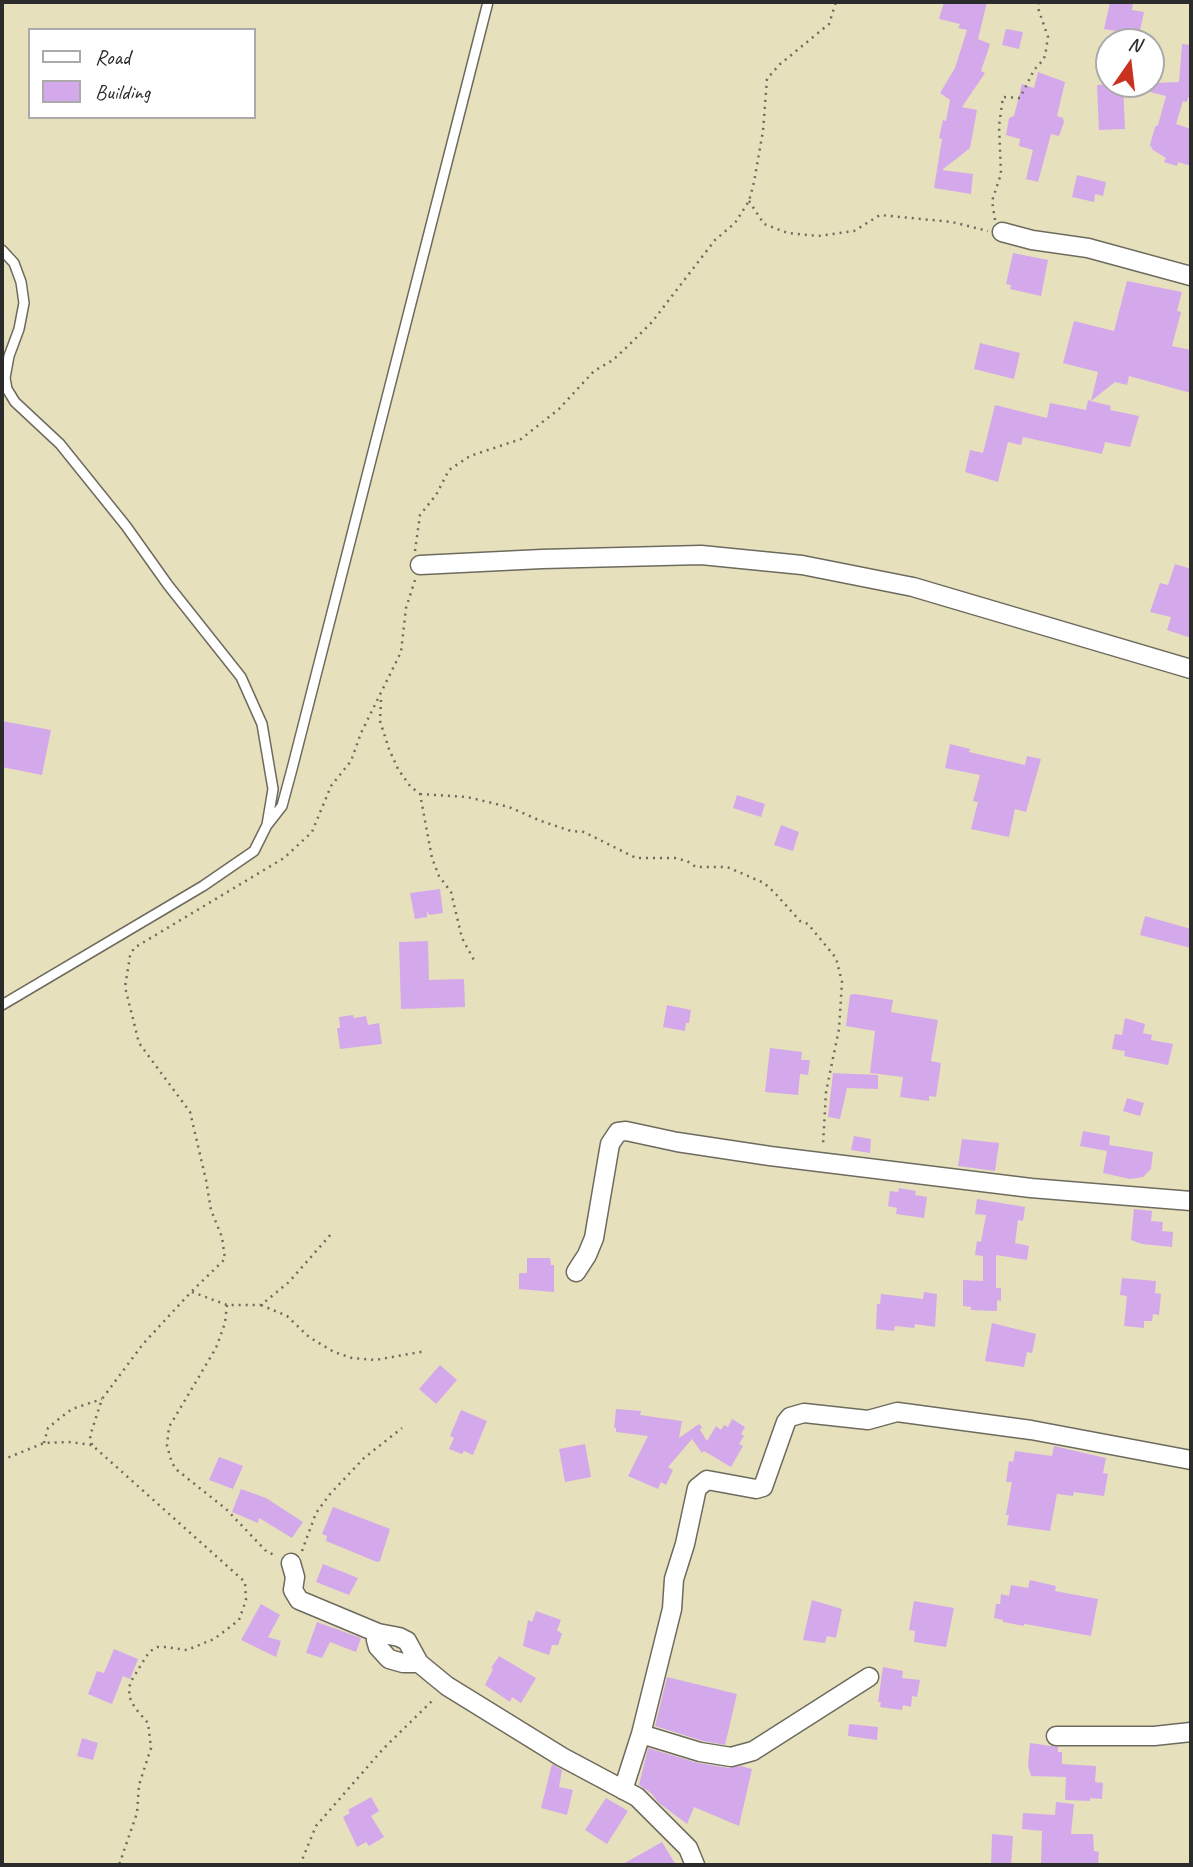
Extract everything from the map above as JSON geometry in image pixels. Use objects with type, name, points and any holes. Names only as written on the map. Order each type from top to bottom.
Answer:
[{"type":"street","points":[[1002,232],[1032,240],[1088,248],[1191,275]]},
{"type":"street","points":[[420,565],[701,555],[802,565],[913,587],[1191,668]]},
{"type":"street","points":[[576,1272],[594,1238],[607,1156],[610,1144],[618,1132],[824,1163],[1031,1188],[1191,1201]]},
{"type":"street","points":[[623,1790],[641,1734],[672,1609],[674,1579],[688,1531],[696,1488],[707,1480],[756,1489],[763,1487],[790,1417],[804,1413],[869,1420],[897,1412],[1031,1430],[1191,1460]]},
{"type":"street","points":[[291,1563],[295,1577],[293,1590],[299,1600],[378,1633],[378,1647],[389,1659],[403,1663],[419,1663],[447,1686],[562,1757],[637,1797],[688,1848],[695,1865]]},
{"type":"street","points":[[641,1734],[700,1752],[731,1757],[753,1751],[869,1677]]},
{"type":"street","points":[[1056,1736],[1154,1736],[1191,1732]]},
{"type":"lane","points":[[267,825],[282,806],[292,769],[488,2]]},
{"type":"lane","points":[[2,250],[14,263],[21,282],[24,303],[19,330],[9,356],[5,378],[7,389],[15,402],[60,444],[118,515],[168,585],[241,677],[262,724],[273,789],[267,825],[263,838],[254,851],[203,886],[2,1005]]},
{"type":"path","points":[[92,1445],[92,1429],[102,1399],[144,1343],[225,1259],[225,1250],[211,1210],[190,1112],[139,1043],[125,987],[134,948],[284,858],[312,832],[331,786],[351,761],[401,652],[406,608],[420,565],[415,551],[420,515],[436,495],[449,470],[470,456],[520,439],[559,409],[594,371],[613,360],[652,322],[709,248],[735,223],[749,201],[760,156],[767,79],[779,65],[829,24],[836,2]]},
{"type":"path","points":[[1002,232],[993,218],[992,201],[1000,174],[1001,108],[1003,97],[1020,98],[1034,70],[1044,59],[1048,37],[1038,8],[1039,2]]},
{"type":"path","points":[[749,201],[764,224],[788,233],[818,236],[854,231],[880,215],[951,222],[978,230],[1002,232]]},
{"type":"path","points":[[381,697],[380,721],[389,749],[398,769],[410,786],[420,794],[467,797],[509,807],[559,827],[584,832],[636,858],[675,858],[696,867],[727,867],[764,883],[800,921],[808,924],[836,958],[842,982],[839,1029],[826,1093],[824,1163]]},
{"type":"path","points":[[420,794],[432,858],[439,876],[451,892],[463,938],[475,962]]},
{"type":"path","points":[[261,1305],[289,1282],[332,1233]]},
{"type":"path","points":[[191,1292],[227,1304],[261,1305],[287,1316],[309,1337],[334,1352],[352,1358],[375,1360],[426,1351]]},
{"type":"path","points":[[227,1304],[225,1323],[216,1348],[169,1427],[167,1446],[177,1470],[226,1509],[267,1552],[291,1563],[305,1547],[316,1513],[330,1494],[364,1458],[402,1428]]},
{"type":"path","points":[[44,1443],[48,1428],[60,1418],[72,1409],[102,1399]]},
{"type":"path","points":[[2,1460],[44,1443],[92,1445],[245,1582],[246,1600],[239,1620],[214,1639],[187,1650],[157,1647],[149,1652],[130,1683],[130,1696],[135,1708],[148,1723],[151,1748],[139,1785],[136,1812],[119,1865]]},
{"type":"path","points":[[300,1865],[316,1826],[383,1749],[447,1686]]},
{"type":"building","points":[[944,2],[987,2],[978,39],[990,44],[981,71],[985,73],[962,107],[977,110],[970,148],[942,170],[973,174],[971,194],[934,188],[942,139],[939,138],[950,100],[940,93],[955,68],[967,30],[958,28],[960,24],[939,19]]},
{"type":"building","points":[[1110,2],[1133,2],[1132,10],[1144,12],[1141,28],[1104,28]]},
{"type":"building","points":[[1006,29],[1023,32],[1019,49],[1002,45]]},
{"type":"building","points":[[1182,44],[1191,45],[1191,98],[1188,97],[1187,102],[1183,101],[1176,124],[1191,129],[1191,166],[1164,162],[1166,158],[1150,145],[1166,96],[1165,83],[1179,82]]},
{"type":"building","points":[[1038,72],[1065,82],[1057,116],[1063,118],[1064,122],[1059,136],[1051,134],[1038,182],[1026,179],[1033,150],[1019,146],[1020,139],[1006,135],[1009,118],[1014,116],[1022,84],[1034,88]]},
{"type":"building","points":[[1098,98],[1124,98],[1125,129],[1099,130]]},
{"type":"building","points":[[1077,175],[1106,182],[1103,196],[1095,194],[1094,202],[1072,197]]},
{"type":"building","points":[[1013,253],[1048,260],[1041,296],[1010,289],[1011,285],[1006,284]]},
{"type":"building","points":[[1127,281],[1182,292],[1177,311],[1181,312],[1172,346],[1191,350],[1191,393],[1129,376],[1127,385],[1115,382],[1091,401],[1098,372],[1063,363],[1074,321],[1114,331]]},
{"type":"building","points":[[980,343],[1020,353],[1014,379],[974,369]]},
{"type":"building","points":[[1088,400],[1111,406],[1110,410],[1139,416],[1130,447],[1105,442],[1102,454],[1023,437],[1021,445],[1008,442],[998,482],[965,472],[970,450],[983,453],[995,405],[1047,418],[1050,403],[1086,410]]},
{"type":"building","points":[[1175,564],[1191,569],[1191,638],[1167,630],[1171,617],[1150,612],[1160,583],[1168,585]]},
{"type":"building","points":[[2,721],[51,730],[42,775],[2,767]]},
{"type":"building","points":[[950,744],[970,749],[969,752],[1025,765],[1027,756],[1041,759],[1026,812],[1015,809],[1009,837],[971,829],[978,802],[973,801],[980,775],[945,768]]},
{"type":"building","points":[[737,795],[765,804],[761,817],[733,808]]},
{"type":"building","points":[[781,825],[799,832],[793,851],[774,845]]},
{"type":"building","points":[[440,889],[443,913],[429,915],[427,911],[427,917],[415,919],[410,893]]},
{"type":"building","points":[[1145,916],[1191,929],[1191,948],[1140,935]]},
{"type":"building","points":[[428,941],[429,980],[464,979],[465,1007],[401,1009],[399,942]]},
{"type":"building","points":[[850,995],[893,1000],[891,1012],[938,1020],[931,1061],[941,1063],[936,1097],[929,1096],[929,1101],[900,1097],[903,1077],[870,1073],[875,1031],[846,1026]]},
{"type":"building","points":[[667,1005],[691,1010],[685,1031],[663,1027]]},
{"type":"building","points":[[353,1015],[354,1018],[366,1016],[368,1025],[379,1023],[382,1044],[340,1049],[337,1028],[340,1028],[339,1017]]},
{"type":"building","points":[[1125,1018],[1145,1024],[1143,1033],[1152,1035],[1151,1040],[1173,1044],[1168,1065],[1124,1056],[1125,1051],[1112,1049],[1115,1034],[1122,1035]]},
{"type":"building","points":[[770,1048],[802,1052],[801,1060],[810,1060],[808,1075],[800,1074],[798,1095],[765,1092]]},
{"type":"building","points":[[833,1073],[878,1075],[878,1089],[847,1088],[840,1119],[828,1117]]},
{"type":"building","points":[[1127,1098],[1144,1103],[1140,1116],[1123,1111]]},
{"type":"building","points":[[1083,1131],[1110,1136],[1109,1145],[1153,1152],[1151,1169],[1143,1177],[1130,1179],[1103,1173],[1107,1151],[1080,1146]]},
{"type":"building","points":[[854,1136],[871,1139],[870,1153],[851,1150]]},
{"type":"building","points":[[962,1139],[999,1143],[995,1171],[958,1166]]},
{"type":"building","points":[[899,1188],[916,1191],[915,1195],[927,1197],[924,1218],[896,1214],[897,1208],[888,1206],[890,1191],[898,1192]]},
{"type":"building","points":[[977,1199],[1025,1207],[1023,1221],[1018,1220],[1015,1243],[1029,1246],[1027,1260],[996,1255],[996,1288],[1001,1288],[1001,1301],[997,1300],[997,1311],[971,1310],[971,1307],[963,1306],[963,1280],[983,1281],[983,1256],[975,1255],[977,1241],[981,1242],[986,1215],[975,1214]]},
{"type":"building","points":[[1134,1209],[1152,1211],[1151,1221],[1163,1222],[1162,1231],[1173,1232],[1172,1247],[1131,1240]]},
{"type":"building","points":[[527,1258],[550,1258],[551,1265],[554,1265],[554,1292],[519,1289],[519,1273],[527,1273]]},
{"type":"building","points":[[1122,1278],[1156,1281],[1155,1293],[1161,1294],[1159,1315],[1153,1314],[1152,1321],[1144,1321],[1144,1328],[1124,1326],[1127,1296],[1120,1295]]},
{"type":"building","points":[[924,1292],[937,1294],[935,1327],[915,1324],[914,1328],[895,1326],[894,1331],[876,1329],[877,1304],[880,1304],[881,1294],[923,1299]]},
{"type":"building","points":[[992,1323],[1036,1334],[1032,1353],[1027,1352],[1024,1367],[985,1361]]},
{"type":"building","points":[[440,1365],[457,1380],[436,1404],[419,1389]]},
{"type":"building","points":[[616,1409],[641,1411],[640,1415],[682,1421],[679,1438],[699,1424],[707,1441],[716,1426],[721,1430],[724,1425],[728,1427],[732,1419],[745,1427],[739,1444],[743,1446],[731,1467],[704,1451],[702,1453],[692,1439],[668,1467],[673,1470],[666,1485],[661,1482],[658,1489],[628,1476],[648,1436],[616,1432]]},
{"type":"building","points":[[461,1410],[487,1421],[473,1455],[449,1449],[454,1438],[450,1436]]},
{"type":"building","points":[[585,1444],[591,1477],[565,1482],[559,1449]]},
{"type":"building","points":[[1054,1446],[1106,1458],[1103,1473],[1108,1474],[1104,1496],[1074,1492],[1073,1496],[1057,1494],[1050,1531],[1007,1525],[1009,1515],[1006,1515],[1012,1482],[1006,1482],[1009,1461],[1013,1462],[1015,1451],[1052,1456]]},
{"type":"building","points":[[219,1457],[243,1466],[233,1489],[209,1480]]},
{"type":"building","points":[[241,1489],[266,1498],[303,1522],[292,1538],[259,1518],[258,1523],[232,1512]]},
{"type":"building","points":[[333,1507],[390,1529],[380,1561],[326,1541],[327,1536],[322,1534]]},
{"type":"building","points":[[323,1564],[358,1578],[349,1595],[316,1582]]},
{"type":"building","points":[[1030,1580],[1056,1586],[1055,1591],[1098,1599],[1091,1636],[1024,1626],[994,1618],[1001,1594],[1009,1596],[1011,1585],[1028,1588]]},
{"type":"building","points":[[812,1600],[842,1609],[836,1638],[827,1636],[825,1643],[803,1640]]},
{"type":"building","points":[[914,1601],[954,1608],[946,1647],[914,1642],[915,1631],[909,1630]]},
{"type":"building","points":[[261,1604],[280,1615],[268,1637],[281,1641],[276,1657],[241,1640]]},
{"type":"building","points":[[536,1611],[561,1620],[557,1630],[562,1634],[558,1645],[552,1645],[549,1655],[523,1646],[528,1620],[532,1622]]},
{"type":"building","points":[[317,1622],[361,1638],[356,1652],[330,1642],[322,1658],[306,1653]]},
{"type":"building","points":[[114,1649],[138,1659],[130,1679],[123,1676],[112,1704],[88,1694],[97,1671],[104,1673]]},
{"type":"building","points":[[499,1656],[536,1678],[521,1703],[512,1697],[510,1702],[485,1685]]},
{"type":"building","points":[[883,1667],[903,1671],[902,1678],[920,1680],[917,1697],[912,1696],[911,1707],[903,1705],[902,1710],[880,1707],[881,1702],[878,1702]]},
{"type":"building","points":[[667,1677],[737,1694],[725,1745],[655,1726]]},
{"type":"building","points":[[849,1724],[878,1727],[877,1740],[848,1736]]},
{"type":"building","points":[[82,1738],[98,1743],[93,1760],[77,1756]]},
{"type":"building","points":[[1030,1743],[1058,1747],[1058,1752],[1062,1752],[1062,1764],[1096,1766],[1095,1782],[1103,1783],[1102,1799],[1065,1800],[1066,1777],[1031,1776],[1028,1766]]},
{"type":"building","points":[[648,1748],[698,1763],[752,1769],[739,1826],[694,1807],[687,1824],[659,1803],[639,1785]]},
{"type":"building","points":[[552,1764],[562,1770],[559,1787],[573,1790],[567,1815],[541,1808]]},
{"type":"building","points":[[371,1797],[379,1811],[371,1816],[384,1837],[369,1846],[366,1842],[357,1847],[343,1817],[350,1813],[348,1810]]},
{"type":"building","points":[[606,1798],[628,1811],[607,1844],[585,1830]]},
{"type":"building","points":[[1056,1802],[1074,1804],[1071,1834],[1093,1834],[1094,1851],[1099,1852],[1098,1863],[1041,1865],[1042,1831],[1022,1829],[1023,1813],[1055,1815]]},
{"type":"building","points":[[992,1834],[1013,1836],[1011,1865],[991,1865]]},
{"type":"building","points":[[662,1842],[676,1865],[621,1865],[648,1850]]}]
